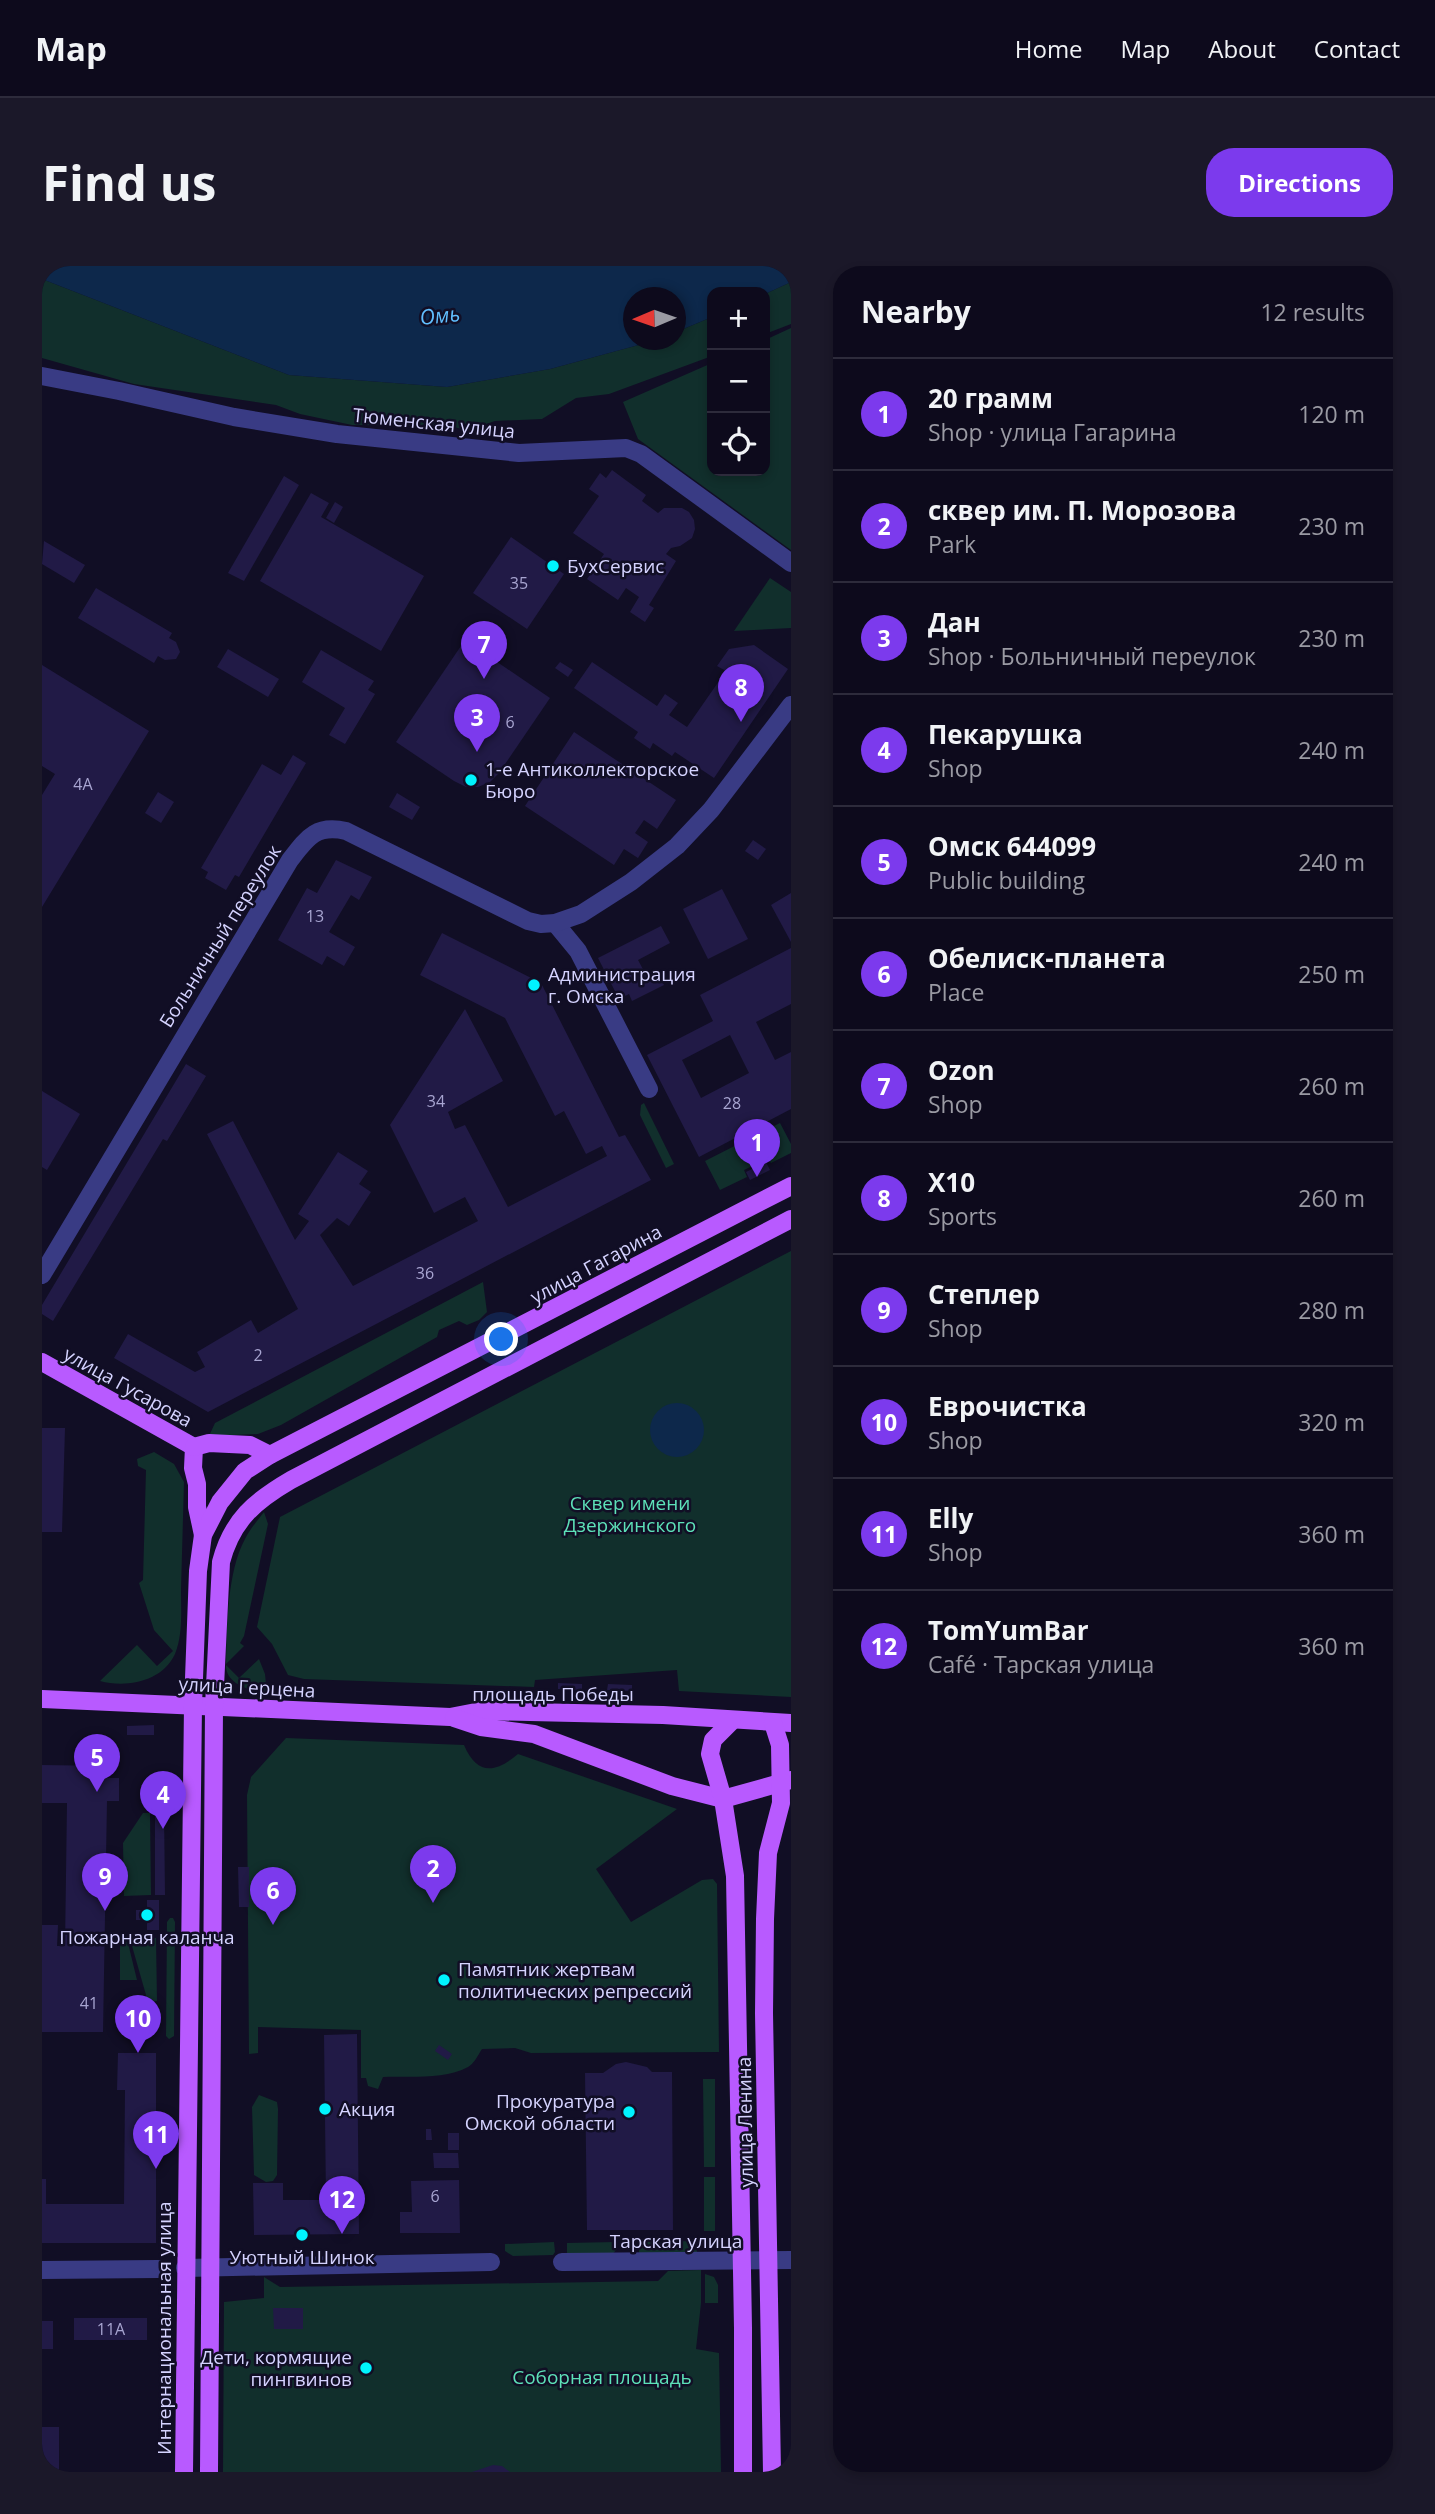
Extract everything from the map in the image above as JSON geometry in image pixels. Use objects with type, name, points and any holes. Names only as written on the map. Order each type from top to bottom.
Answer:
[{"type":"main road","name":"улица Гагарина","points":[[237,1480],[245,1471],[270,1455],[791,1186]]},
{"type":"main road","points":[[209,2472],[214,1707],[221,1562],[226,1544],[246,1513],[262,1497],[791,1219]]},
{"type":"main road","points":[[543,1315],[556,1341]]},
{"type":"main road","name":"улица Гусарова","points":[[42,1362],[194,1447]]},
{"type":"main road","points":[[203,1535],[193,1468],[194,1447],[209,1443],[250,1445],[270,1455]]},
{"type":"main road","name":"Интернациональная улица","points":[[184,2472],[192,1705],[198,1571],[203,1535],[220,1502],[237,1480]]},
{"type":"main road","name":"улица Герцена","points":[[42,1699],[450,1717]]},
{"type":"main road","name":"площадь Победы","points":[[481,1711],[663,1716],[727,1726],[782,1723],[780,1745],[786,1782],[723,1799],[672,1786],[534,1734],[481,1727],[450,1717],[481,1711]]},
{"type":"main road","points":[[723,1799],[710,1754],[713,1740],[727,1726]]},
{"type":"main road","name":"улица Ленина","points":[[772,2472],[765,2057],[766,1879],[768,1853],[786,1782]]},
{"type":"main road","name":"улица Ленина","points":[[723,1799],[733,1855],[737,1917],[743,2472]]},
{"type":"main road","points":[[739,2058],[765,2057]]},
{"type":"street","name":"Тюменская улица","points":[[42,376],[234,417],[337,435],[519,453],[625,448],[641,454],[791,563]]},
{"type":"street","points":[[649,1089],[578,951],[555,923],[592,907],[631,882],[677,846],[711,810],[791,705]]},
{"type":"street","name":"Больничный переулок","points":[[42,1275],[290,860],[316,832],[330,828],[346,831],[528,921],[555,923]]},
{"type":"street","name":"Тарская улица","points":[[562,2262],[791,2260]]},
{"type":"street","points":[[185,2269],[491,2262]]},
{"type":"street","points":[[42,2270],[158,2269]]},
{"type":"green space","points":[[42,279],[289,375],[447,387],[550,369],[623,349],[686,350],[686,328],[707,319],[707,358],[609,394],[576,398],[542,419],[495,421],[468,430],[448,426],[352,425],[300,414],[276,405],[134,384],[42,358]]},
{"type":"green space","points":[[791,282],[791,324],[770,332],[770,292]]},
{"type":"green space","points":[[791,328],[791,550],[638,439],[623,402],[707,365],[707,476],[770,476],[770,338]]},
{"type":"green space","points":[[770,578],[791,592],[791,628],[734,631]]},
{"type":"green space","points":[[644,1103],[674,1164],[666,1168],[640,1115],[641,1105]]},
{"type":"green space","points":[[780,1123],[791,1144],[791,1153],[771,1163],[768,1159],[744,1170],[747,1177],[720,1190],[705,1161]]},
{"type":"green space","name":"Сквер имени Дзержинского","points":[[791,1251],[791,1697],[679,1691],[677,1670],[535,1680],[534,1687],[304,1679],[288,1675],[272,1644],[257,1627],[280,1517]]},
{"type":"green space","points":[[483,1282],[487,1312],[479,1320],[467,1325],[459,1321],[439,1330],[437,1337],[281,1425],[258,1434],[209,1436],[215,1423]]},
{"type":"green space","points":[[154,1452],[174,1464],[184,1482],[178,1647],[169,1663],[152,1677],[121,1684],[100,1681],[137,1645],[157,1666],[173,1651],[154,1630],[139,1583],[143,1580],[146,1470],[138,1466],[137,1459]]},
{"type":"green space","points":[[264,1512],[268,1524],[244,1636],[240,1643],[244,1646],[226,1664],[229,1600],[235,1567],[245,1539]]},
{"type":"green space","points":[[259,1659],[265,1674],[267,1694],[240,1686],[227,1672],[226,1665],[239,1678]]},
{"type":"green space","points":[[286,1738],[464,1745],[475,1762],[488,1768],[502,1765],[518,1754],[677,1809],[596,1869],[631,1922],[702,1880],[713,1879],[717,1884],[719,2052],[531,2053],[515,2048],[482,2049],[472,2064],[459,2071],[427,2077],[383,2077],[378,2089],[368,2086],[366,2078],[361,2078],[361,2030],[258,2027],[258,2053],[249,2054],[247,1795],[251,1777]]},
{"type":"green space","points":[[143,1813],[150,1813],[151,1895],[124,1896],[123,1843]]},
{"type":"green space","points":[[170,1918],[175,1922],[174,2036],[169,2039],[166,2036],[167,1922]]},
{"type":"green space","points":[[156,1938],[157,2001],[148,2002],[130,1939]]},
{"type":"green space","points":[[127,1939],[137,1980],[120,1980],[120,1940]]},
{"type":"green space","points":[[703,2079],[715,2079],[715,2167],[704,2167]]},
{"type":"green space","points":[[259,2095],[277,2102],[278,2109],[277,2175],[273,2181],[266,2182],[254,2175],[252,2107]]},
{"type":"green space","points":[[704,2177],[715,2177],[715,2231],[704,2231]]},
{"type":"green space","points":[[697,2241],[697,2255],[639,2256],[639,2242]]},
{"type":"green space","points":[[554,2242],[553,2255],[513,2256],[505,2251],[505,2244]]},
{"type":"green space","points":[[615,2242],[616,2250],[610,2257],[567,2257],[567,2243]]},
{"type":"green space","name":"Соборная площадь","points":[[701,2270],[696,2349],[719,2353],[721,2472],[223,2472],[224,2302],[264,2298],[264,2277],[280,2287],[658,2281],[668,2271]]},
{"type":"green space","points":[[705,2274],[714,2277],[718,2285],[718,2303],[705,2303]]},
{"type":"water","name":"Омь","points":[[42,266],[791,266],[791,282],[770,292],[770,287],[707,287],[707,319],[686,328],[686,287],[623,287],[623,349],[550,369],[447,387],[289,375],[42,279]]},
{"type":"water","points":[[677,1403],[696,1411],[704,1430],[696,1449],[677,1457],[658,1449],[650,1430],[658,1411]]},
{"type":"building","points":[[612,470],[646,495],[642,501],[658,513],[664,508],[682,508],[689,512],[694,520],[692,538],[671,548],[666,554],[676,561],[649,605],[654,608],[645,622],[630,612],[639,597],[626,588],[618,600],[587,579],[604,554],[573,533],[599,496],[589,489],[600,473],[606,478]]},
{"type":"building","points":[[284,476],[299,485],[244,581],[228,573]]},
{"type":"building","points":[[311,493],[329,503],[321,517],[424,576],[381,651],[260,581]]},
{"type":"building","points":[[335,502],[343,507],[334,523],[326,518]]},
{"type":"building","points":[[511,537],[564,574],[527,629],[473,593]]},
{"type":"building","points":[[44,541],[85,565],[74,583],[42,564]]},
{"type":"building","points":[[96,588],[172,633],[169,638],[176,642],[180,652],[176,659],[165,660],[158,656],[154,663],[78,618]]},
{"type":"building","points":[[465,640],[550,698],[499,773],[490,782],[478,787],[466,787],[454,781],[396,742]]},
{"type":"building","points":[[754,645],[788,669],[714,778],[675,752],[672,756],[653,743],[650,749],[634,738],[638,732],[574,688],[592,662],[657,706],[665,694],[678,703],[669,715],[687,727],[726,671],[717,666],[729,649]]},
{"type":"building","points":[[228,649],[279,679],[268,697],[217,667]]},
{"type":"building","points":[[321,650],[374,681],[368,690],[375,694],[345,744],[329,735],[345,708],[302,682]]},
{"type":"building","points":[[560,662],[573,670],[568,677],[555,668]]},
{"type":"building","points":[[42,665],[149,731],[42,907],[42,795],[55,774],[42,766]]},
{"type":"building","points":[[574,732],[676,800],[657,829],[644,820],[635,833],[648,842],[638,858],[624,849],[614,865],[525,806]]},
{"type":"building","points":[[293,755],[306,763],[239,877],[235,875],[226,890],[205,878],[208,872],[201,868],[262,764],[281,775]]},
{"type":"building","points":[[158,792],[174,802],[161,823],[145,813]]},
{"type":"building","points":[[397,793],[420,807],[412,820],[389,807]]},
{"type":"building","points":[[753,840],[766,849],[758,860],[745,851]]},
{"type":"building","points":[[336,860],[372,877],[359,900],[351,895],[329,932],[355,947],[344,966],[327,956],[322,965],[278,940],[307,888],[317,893]]},
{"type":"building","points":[[722,889],[748,939],[708,959],[683,909]]},
{"type":"building","points":[[791,893],[791,942],[771,905]]},
{"type":"building","points":[[661,926],[670,943],[638,960],[646,975],[656,970],[664,985],[632,1001],[629,994],[619,999],[598,958]]},
{"type":"building","points":[[442,933],[541,983],[619,1137],[625,1135],[651,1180],[208,1412],[114,1358],[128,1334],[195,1372],[205,1367],[197,1352],[251,1320],[258,1333],[298,1309],[207,1134],[233,1121],[295,1240],[309,1221],[298,1214],[338,1152],[368,1171],[359,1184],[371,1192],[349,1226],[337,1218],[320,1235],[353,1286],[478,1221],[465,1197],[434,1213],[390,1125],[465,1009],[503,1081],[448,1112],[455,1129],[465,1125],[508,1207],[607,1156],[602,1146],[586,1154],[564,1111],[555,1116],[505,1018],[420,975]]},
{"type":"building","points":[[791,948],[791,1004],[756,1022],[775,1060],[791,1052],[791,1109],[699,1157],[647,1055],[713,1021],[700,995]],"holes":[[[730,1035],[749,1073],[701,1098],[682,1060]]]},
{"type":"building","points":[[186,1064],[206,1076],[167,1141],[163,1139],[53,1321],[42,1314],[42,1305]]},
{"type":"building","points":[[42,1091],[80,1114],[47,1170],[42,1167]]},
{"type":"building","points":[[766,1162],[770,1170],[750,1180],[746,1172]]},
{"type":"building","points":[[42,1428],[65,1428],[62,1532],[42,1532]]},
{"type":"building","points":[[558,1683],[582,1684],[582,1690],[558,1689]]},
{"type":"building","points":[[608,1684],[632,1685],[632,1691],[607,1690]]},
{"type":"building","points":[[154,1725],[154,1735],[127,1735],[127,1726]]},
{"type":"building","points":[[42,1765],[108,1766],[107,1778],[119,1778],[119,1801],[107,1801],[103,2032],[42,2032],[42,1925],[58,1925],[57,1946],[65,1946],[67,1803],[42,1803]]},
{"type":"building","points":[[155,1780],[165,1780],[165,1804],[155,1804]]},
{"type":"building","points":[[155,1810],[164,1810],[165,1895],[155,1895]]},
{"type":"building","points":[[238,1867],[249,1867],[249,1907],[239,1907]]},
{"type":"building","name":"Пожарная каланча","points":[[147,1900],[159,1900],[159,1930],[147,1930],[147,1920],[136,1920],[136,1910],[147,1910]]},
{"type":"building","points":[[445,1972],[452,1980],[444,1988],[436,1980]]},
{"type":"building","points":[[357,2034],[359,2234],[254,2235],[253,2183],[283,2183],[283,2200],[326,2200],[324,2035]]},
{"type":"building","points":[[439,2045],[452,2054],[448,2060],[435,2051]]},
{"type":"building","points":[[118,2053],[156,2053],[156,2243],[42,2243],[42,2179],[46,2179],[46,2204],[124,2204],[125,2090],[117,2090]]},
{"type":"building","name":"Прокуратура Омской области","points":[[626,2062],[647,2067],[652,2072],[672,2072],[673,2230],[587,2230],[585,2073],[603,2073],[616,2064]]},
{"type":"building","points":[[426,2129],[431,2129],[432,2140],[426,2140]]},
{"type":"building","points":[[448,2133],[459,2133],[459,2150],[448,2150]]},
{"type":"building","points":[[433,2153],[458,2153],[459,2168],[434,2168]]},
{"type":"building","points":[[459,2180],[460,2233],[400,2233],[400,2212],[412,2212],[411,2181]]},
{"type":"building","points":[[273,2308],[303,2308],[303,2329],[274,2329]]},
{"type":"building","points":[[74,2318],[147,2318],[147,2340],[74,2340]]},
{"type":"building","points":[[42,2321],[53,2321],[53,2349],[42,2349]]},
{"type":"building","points":[[42,2427],[59,2427],[59,2472],[42,2472]]},
{"type":"building","points":[[493,2465],[502,2466],[510,2472],[472,2472]]},
{"type":"place","name":"БухСервис","points":[[553,566]]},
{"type":"place","name":"Ozon","points":[[484,679]]},
{"type":"place","name":"Х10","points":[[741,722]]},
{"type":"place","name":"Дан","points":[[477,752]]},
{"type":"place","name":"1-е Антиколлекторское Бюро","points":[[471,780]]},
{"type":"place","name":"Администрация г. Омска","points":[[534,985]]},
{"type":"place","name":"20 грамм","points":[[757,1177]]},
{"type":"place","name":"Омск 644099","points":[[97,1792]]},
{"type":"place","name":"Пекарушка","points":[[163,1829]]},
{"type":"place","name":"сквер им. П. Морозова","points":[[433,1903]]},
{"type":"place","name":"Степлер","points":[[105,1911]]},
{"type":"place","name":"Пожарная каланча","points":[[147,1915]]},
{"type":"place","name":"Обелиск-планета","points":[[273,1925]]},
{"type":"place","name":"Памятник жертвам политических репрессий","points":[[444,1980]]},
{"type":"place","name":"Еврочистка","points":[[138,2053]]},
{"type":"place","name":"Акция","points":[[325,2109]]},
{"type":"place","name":"Прокуратура Омской области","points":[[629,2112]]},
{"type":"place","name":"Elly","points":[[156,2169]]},
{"type":"place","name":"TomYumBar","points":[[342,2234]]},
{"type":"place","name":"Уютный Шинок","points":[[302,2235]]},
{"type":"place","name":"Дети, кормящие пингвинов","points":[[366,2368]]}]
